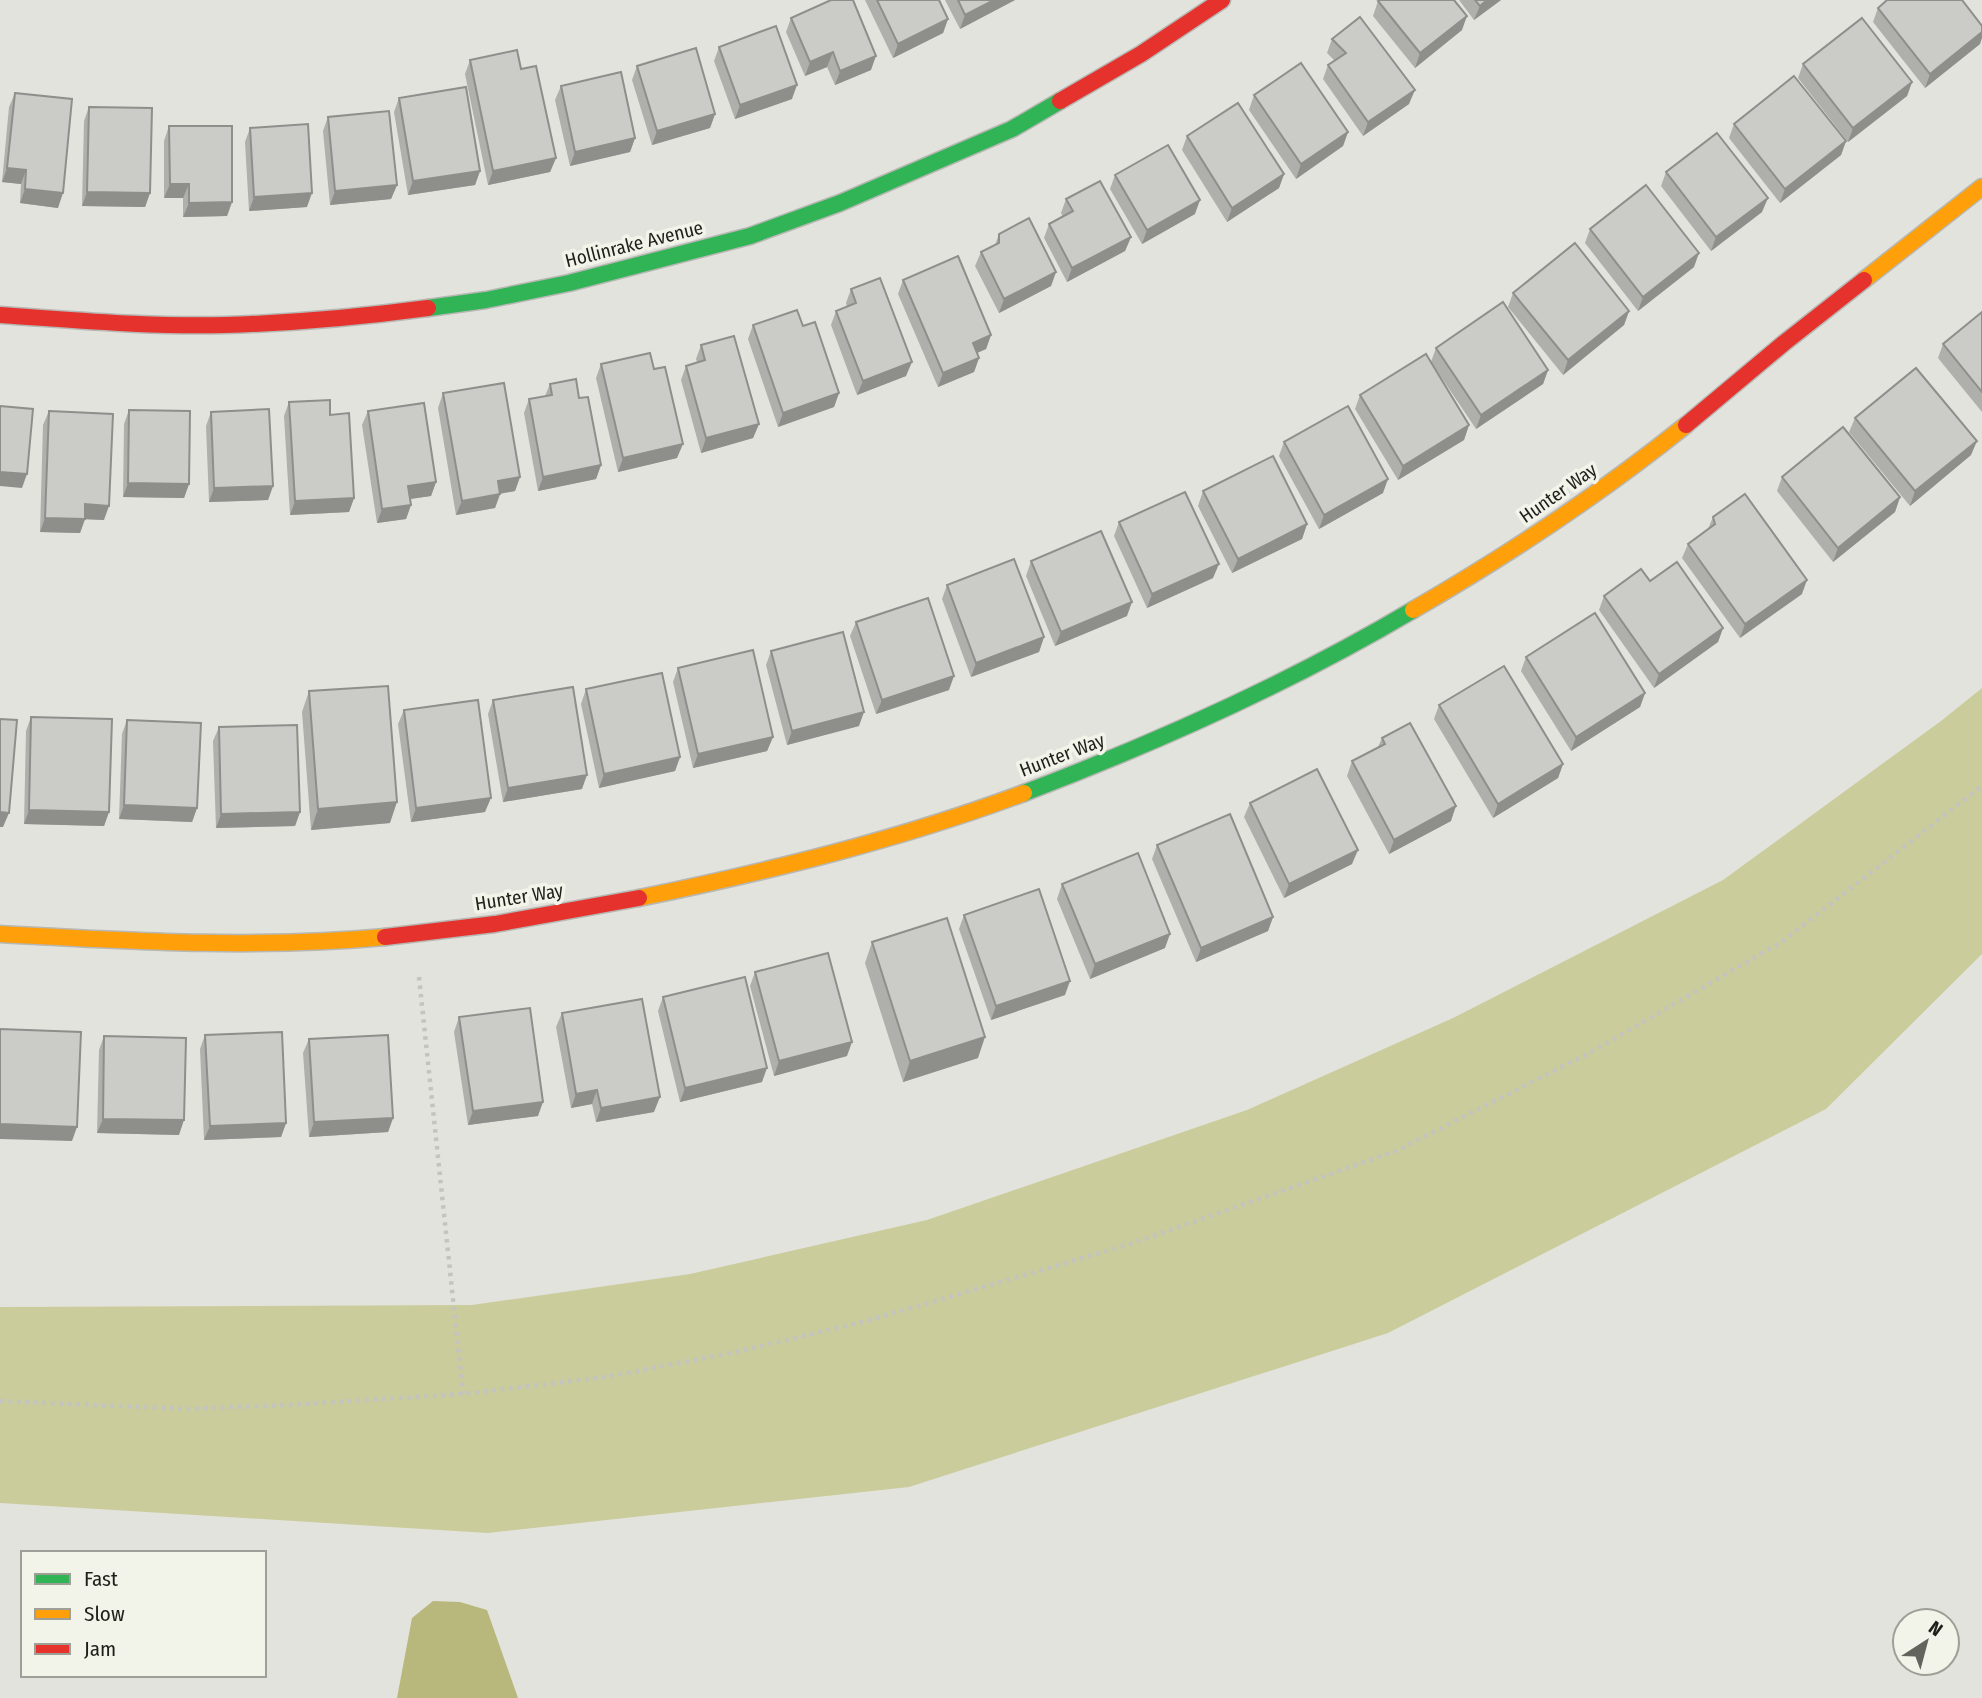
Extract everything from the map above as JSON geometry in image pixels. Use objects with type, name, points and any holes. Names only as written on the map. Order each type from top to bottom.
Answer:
[{"type":"street","name":"Hollinrake Avenue","points":[[0,315],[124,323],[224,325],[326,319],[407,312],[486,300],[664,259],[750,236],[840,204],[1012,129],[1141,54],[1222,0]]},
{"type":"street","name":"Hunter Way","points":[[0,934],[261,943],[414,934],[552,914],[819,858],[918,831],[1067,777],[1278,683],[1453,587],[1529,538],[1604,487],[1697,416],[1982,187]]},
{"type":"path","points":[[0,1401],[188,1409],[289,1405],[463,1394],[606,1377],[736,1352],[870,1320],[1124,1247],[1398,1150],[1593,1052],[1783,941],[1982,786]]},
{"type":"path","points":[[414,934],[463,1394]]},
{"type":"shaded area","points":[[1982,688],[1982,954],[1826,1109],[1388,1333],[909,1487],[488,1533],[0,1503],[0,1307],[472,1305],[690,1274],[927,1220],[1247,1110],[1453,1018],[1723,880]]},
{"type":"shaded area","points":[[433,1601],[460,1602],[487,1610],[518,1698],[397,1698],[412,1618]]},
{"type":"building","points":[[831,0],[853,0],[876,56],[840,71],[833,52],[810,62],[791,18]]},
{"type":"building","points":[[877,0],[939,0],[948,19],[898,44]]},
{"type":"building","points":[[958,0],[994,0],[965,15]]},
{"type":"building","points":[[1454,0],[1467,16],[1420,53],[1378,1]]},
{"type":"building","points":[[1475,0],[1487,0],[1480,6]]},
{"type":"building","points":[[1887,0],[1962,0],[1982,26],[1982,32],[1930,74],[1878,8]]},
{"type":"building","points":[[1360,17],[1415,90],[1368,122],[1328,65],[1346,53],[1332,39]]},
{"type":"building","points":[[1862,18],[1912,82],[1853,128],[1803,64]]},
{"type":"building","points":[[776,26],[797,85],[740,105],[719,47]]},
{"type":"building","points":[[696,48],[715,114],[657,131],[637,66]]},
{"type":"building","points":[[517,50],[521,69],[536,66],[556,158],[493,171],[470,60]]},
{"type":"building","points":[[1301,63],[1348,132],[1301,164],[1254,95]]},
{"type":"building","points":[[621,72],[635,138],[575,152],[561,86]]},
{"type":"building","points":[[1794,76],[1846,141],[1785,189],[1734,124]]},
{"type":"building","points":[[466,87],[480,171],[413,181],[399,98]]},
{"type":"building","points":[[15,93],[72,99],[63,193],[25,189],[26,170],[7,168]]},
{"type":"building","points":[[1238,103],[1284,174],[1232,208],[1187,136]]},
{"type":"building","points":[[89,107],[152,108],[150,193],[87,192]]},
{"type":"building","points":[[389,111],[397,185],[335,191],[328,117]]},
{"type":"building","points":[[308,124],[312,193],[254,197],[250,128]]},
{"type":"building","points":[[169,126],[232,126],[232,202],[189,203],[189,184],[170,184]]},
{"type":"building","points":[[1717,133],[1768,198],[1716,237],[1666,172]]},
{"type":"building","points":[[1168,145],[1200,200],[1147,230],[1115,175]]},
{"type":"building","points":[[1100,181],[1131,237],[1072,268],[1049,224],[1073,211],[1066,199]]},
{"type":"building","points":[[1646,185],[1699,253],[1643,297],[1590,229]]},
{"type":"building","points":[[1029,218],[1056,272],[1004,299],[981,252],[999,243],[999,234]]},
{"type":"building","points":[[1575,243],[1629,311],[1568,360],[1513,293]]},
{"type":"building","points":[[958,256],[991,335],[973,343],[979,358],[943,373],[903,280]]},
{"type":"building","points":[[880,278],[912,362],[863,381],[836,311],[856,303],[851,289]]},
{"type":"building","points":[[1503,302],[1548,370],[1481,415],[1436,348]]},
{"type":"building","points":[[797,310],[803,326],[815,322],[839,393],[783,413],[753,325]]},
{"type":"building","points":[[1982,312],[1982,392],[1943,344]]},
{"type":"building","points":[[734,336],[759,424],[706,438],[686,366],[705,360],[701,345]]},
{"type":"building","points":[[650,353],[654,369],[665,367],[683,444],[623,458],[601,364]]},
{"type":"building","points":[[1426,354],[1469,425],[1403,466],[1360,395]]},
{"type":"building","points":[[1916,368],[1977,441],[1915,491],[1855,418]]},
{"type":"building","points":[[576,379],[579,398],[588,397],[601,465],[543,477],[529,399],[552,395],[550,384]]},
{"type":"building","points":[[504,383],[520,477],[498,481],[500,494],[462,501],[443,393]]},
{"type":"building","points":[[330,400],[330,415],[349,413],[354,498],[295,501],[289,402]]},
{"type":"building","points":[[424,403],[436,482],[408,486],[411,505],[382,509],[368,411]]},
{"type":"building","points":[[0,406],[33,409],[27,474],[0,472]]},
{"type":"building","points":[[1348,406],[1388,479],[1324,515],[1284,442]]},
{"type":"building","points":[[269,409],[273,486],[214,488],[211,412]]},
{"type":"building","points":[[129,410],[190,411],[189,484],[128,483]]},
{"type":"building","points":[[49,411],[113,414],[109,506],[85,504],[85,519],[45,518]]},
{"type":"building","points":[[1843,427],[1900,497],[1838,548],[1782,477]]},
{"type":"building","points":[[1273,456],[1307,524],[1238,559],[1203,491]]},
{"type":"building","points":[[1185,492],[1219,564],[1152,594],[1119,522]]},
{"type":"building","points":[[1745,494],[1807,580],[1745,624],[1688,544],[1715,524],[1713,517]]},
{"type":"building","points":[[1101,531],[1132,602],[1061,632],[1031,561]]},
{"type":"building","points":[[1014,559],[1044,637],[976,663],[947,585]]},
{"type":"building","points":[[1677,562],[1723,628],[1659,674],[1604,596],[1641,569],[1650,581]]},
{"type":"building","points":[[928,598],[954,676],[882,700],[856,622]]},
{"type":"building","points":[[1595,613],[1645,693],[1576,737],[1526,657]]},
{"type":"building","points":[[843,632],[864,712],[792,731],[771,651]]},
{"type":"building","points":[[753,650],[773,737],[698,754],[678,668]]},
{"type":"building","points":[[1504,666],[1563,764],[1498,804],[1439,705]]},
{"type":"building","points":[[662,673],[680,757],[604,774],[586,689]]},
{"type":"building","points":[[388,686],[397,802],[318,809],[309,691]]},
{"type":"building","points":[[573,687],[587,775],[508,788],[493,700]]},
{"type":"building","points":[[478,700],[491,798],[416,808],[404,710]]},
{"type":"building","points":[[31,717],[112,719],[109,812],[29,810]]},
{"type":"building","points":[[0,719],[17,720],[9,813],[0,812]]},
{"type":"building","points":[[127,720],[201,723],[197,808],[124,805]]},
{"type":"building","points":[[1410,723],[1456,806],[1394,840],[1352,761],[1385,744],[1382,738]]},
{"type":"building","points":[[297,725],[300,812],[221,814],[219,727]]},
{"type":"building","points":[[1317,769],[1358,850],[1289,884],[1250,803]]},
{"type":"building","points":[[1230,814],[1273,917],[1201,948],[1157,845]]},
{"type":"building","points":[[1138,853],[1170,934],[1095,964],[1062,884]]},
{"type":"building","points":[[1039,889],[1070,981],[996,1006],[964,915]]},
{"type":"building","points":[[947,918],[985,1037],[910,1061],[872,942]]},
{"type":"building","points":[[828,953],[852,1042],[779,1061],[755,972]]},
{"type":"building","points":[[745,977],[767,1068],[685,1088],[663,997]]},
{"type":"building","points":[[642,999],[660,1097],[601,1108],[597,1090],[576,1094],[562,1013]]},
{"type":"building","points":[[530,1008],[543,1102],[473,1111],[459,1017]]},
{"type":"building","points":[[0,1029],[81,1032],[77,1127],[0,1124]]},
{"type":"building","points":[[282,1032],[286,1123],[210,1126],[205,1035]]},
{"type":"building","points":[[388,1035],[393,1118],[314,1122],[309,1039]]},
{"type":"building","points":[[104,1036],[186,1038],[184,1120],[103,1119]]},
{"type":"traffic: fast","points":[[428,308],[486,300],[569,283],[750,236],[840,203],[1012,129],[1060,101]]},
{"type":"traffic: fast","points":[[1024,793],[1223,710],[1319,662],[1413,610]]},
{"type":"traffic: slow","points":[[1864,280],[1982,187]]},
{"type":"traffic: slow","points":[[1413,610],[1553,523],[1686,425]]},
{"type":"traffic: slow","points":[[639,898],[737,877],[881,840],[1024,793]]},
{"type":"traffic: slow","points":[[0,934],[241,943],[385,937]]},
{"type":"traffic: jam","points":[[1060,101],[1141,54],[1222,0]]},
{"type":"traffic: jam","points":[[1686,425],[1864,280]]},
{"type":"traffic: jam","points":[[0,315],[141,324],[225,325],[327,319],[428,308]]},
{"type":"traffic: jam","points":[[385,937],[495,924],[639,898]]}]
